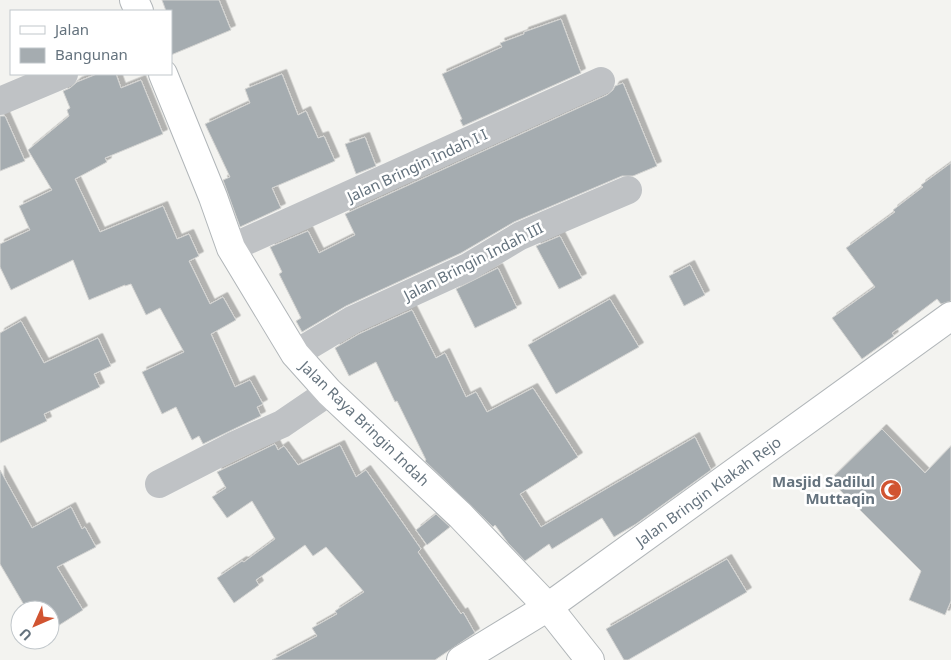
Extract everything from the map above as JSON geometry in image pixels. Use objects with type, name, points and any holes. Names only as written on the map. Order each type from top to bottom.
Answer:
[{"type":"main road","name":"Jalan Raya Bringin Indah","points":[[163,75],[232,248],[295,354],[329,392],[460,514],[548,607],[590,660]]},
{"type":"main road","name":"Jalan Bringin Klakah Rejo","points":[[461,660],[548,607],[951,316]]},
{"type":"street","points":[[0,101],[62,75]]},
{"type":"street","name":"Jalan Bringin Indah I I","points":[[232,248],[601,81]]},
{"type":"street","name":"Jalan Bringin Indah III","points":[[295,354],[352,320],[468,267],[520,236],[628,190]]},
{"type":"street","points":[[159,484],[282,424],[329,392]]},
{"type":"building","points":[[162,0],[219,0],[231,30],[172,55],[172,10],[166,10]]},
{"type":"building","points":[[561,19],[581,73],[463,126],[460,120],[462,119],[442,74],[502,47],[500,43]]},
{"type":"building","points":[[282,74],[298,115],[306,111],[318,138],[324,136],[335,161],[272,188],[281,208],[240,227],[223,180],[230,177],[205,124],[250,103],[245,89]]},
{"type":"building","points":[[94,75],[116,75],[121,88],[141,80],[163,134],[105,158],[107,162],[75,179],[100,232],[163,206],[177,239],[189,234],[199,256],[189,261],[210,304],[223,297],[236,320],[211,334],[235,387],[250,380],[263,404],[257,407],[261,416],[203,444],[199,436],[192,440],[176,407],[162,414],[142,372],[184,352],[160,308],[146,315],[131,284],[89,300],[73,260],[11,290],[0,267],[0,244],[30,230],[19,206],[52,190],[28,150],[69,116],[67,110],[70,108],[63,91],[77,82]]},
{"type":"building","points":[[623,83],[657,166],[633,176],[622,176],[514,222],[461,253],[346,306],[302,332],[296,321],[301,318],[279,274],[282,272],[270,247],[308,231],[319,253],[355,235],[345,214],[607,95],[615,86]]},
{"type":"building","points":[[0,116],[5,116],[25,161],[0,171]]},
{"type":"building","points":[[365,137],[376,166],[356,174],[345,144]]},
{"type":"building","points":[[951,163],[951,301],[941,304],[937,299],[892,333],[894,336],[862,359],[832,318],[875,287],[846,248],[895,212],[893,210],[923,187],[921,185]]},
{"type":"building","points":[[560,236],[582,278],[559,289],[536,246]]},
{"type":"building","points":[[690,265],[705,295],[684,306],[669,276]]},
{"type":"building","points":[[498,268],[517,308],[475,328],[456,289]]},
{"type":"building","points":[[610,299],[639,347],[556,394],[528,345]]},
{"type":"building","points":[[412,310],[436,358],[445,353],[466,397],[476,392],[487,412],[533,388],[578,457],[520,494],[541,527],[695,437],[711,470],[636,524],[614,537],[602,518],[552,549],[549,544],[525,561],[508,543],[495,525],[493,527],[425,461],[397,401],[395,402],[376,362],[349,376],[335,348],[359,334]]},
{"type":"building","points":[[21,321],[44,363],[98,338],[111,366],[94,374],[100,387],[44,414],[47,421],[0,443],[0,333]]},
{"type":"building","name":"Masjid Sadilul Muttaqin","points":[[882,429],[925,473],[951,446],[951,601],[945,615],[909,600],[921,571],[830,480]]},
{"type":"building","points":[[275,444],[278,450],[284,446],[298,465],[340,445],[356,477],[366,470],[421,549],[418,552],[461,614],[463,612],[475,633],[435,660],[272,660],[317,636],[312,628],[337,614],[335,611],[364,592],[326,547],[313,556],[305,545],[256,580],[259,585],[234,603],[217,578],[242,561],[244,562],[275,539],[252,501],[227,518],[212,497],[226,488],[217,472]]},
{"type":"building","points":[[0,470],[32,528],[71,507],[82,529],[85,527],[96,547],[57,567],[83,610],[60,625],[60,600],[21,600],[0,564]]},
{"type":"building","points":[[436,514],[450,527],[427,545],[416,530]]},
{"type":"building","points":[[727,559],[747,592],[628,660],[624,660],[606,629]]},
{"type":"place","name":"Masjid Sadilul Muttaqin","points":[[891,490]]}]
